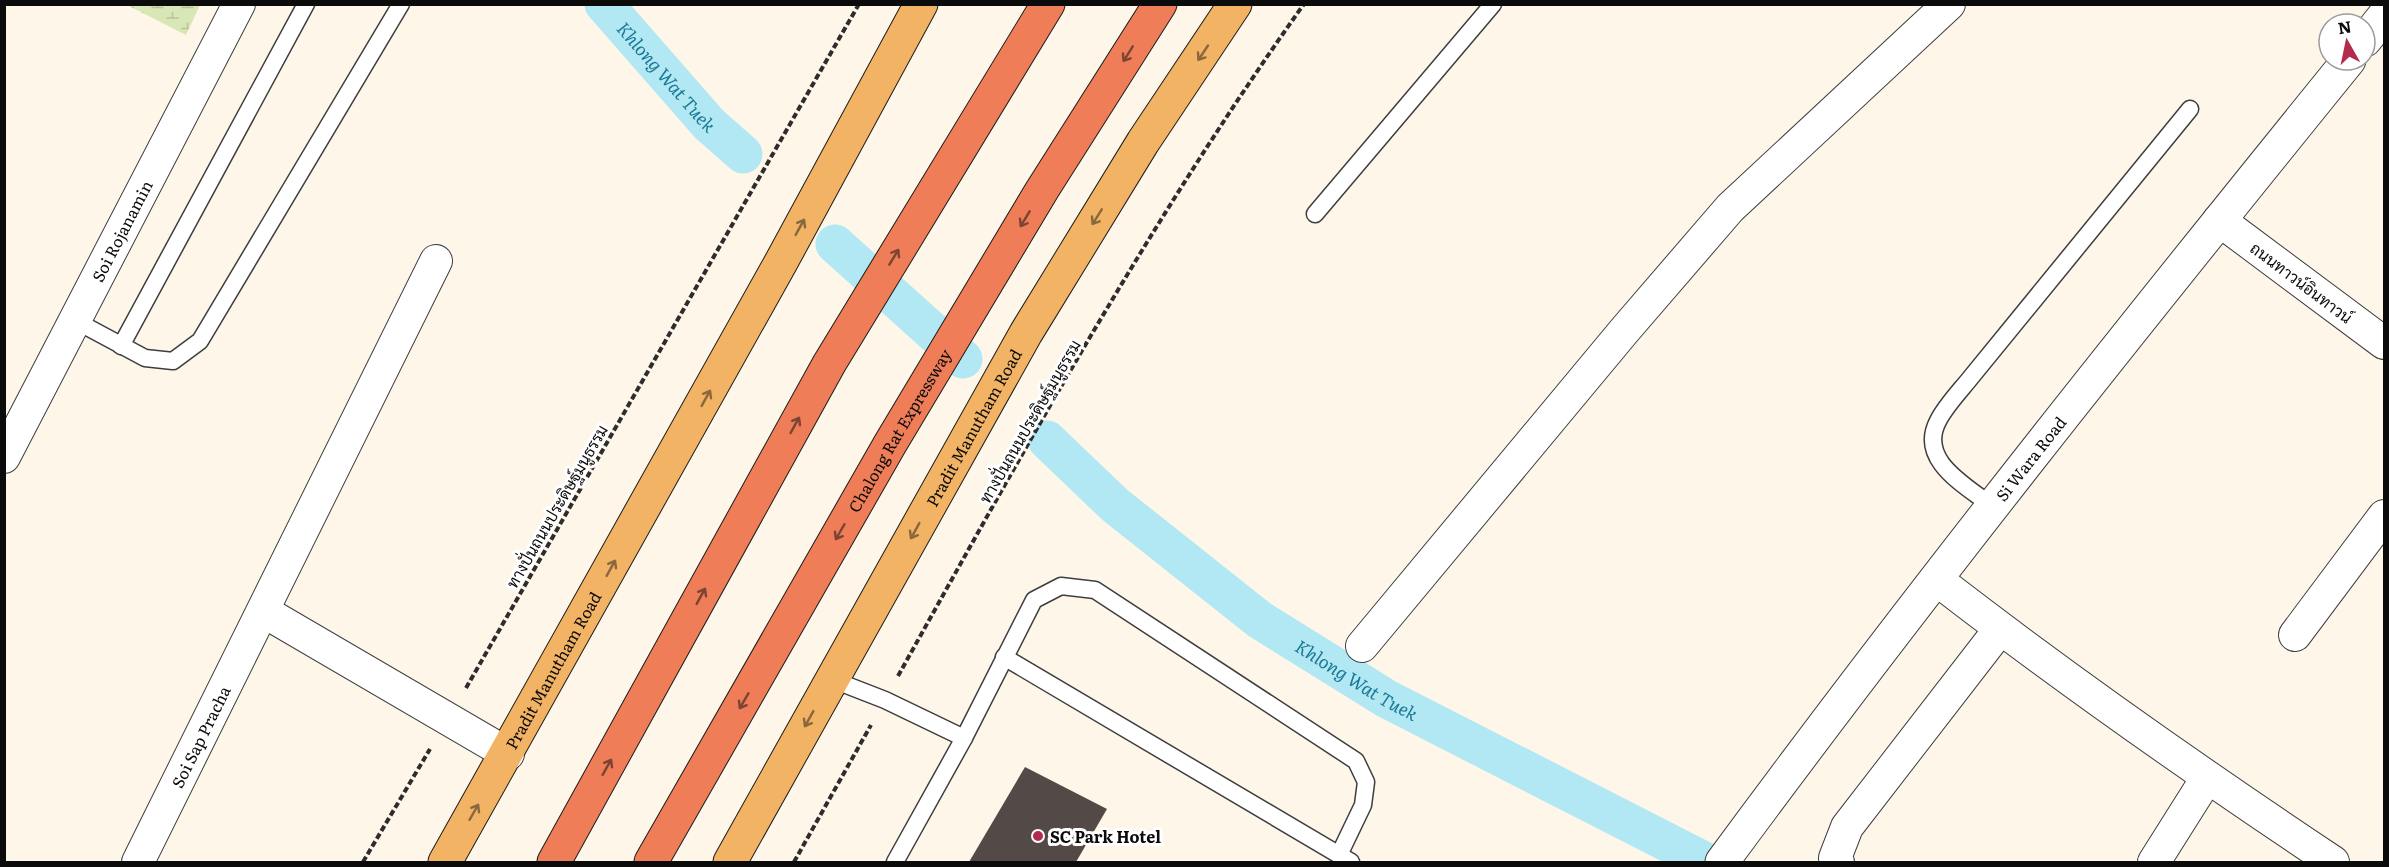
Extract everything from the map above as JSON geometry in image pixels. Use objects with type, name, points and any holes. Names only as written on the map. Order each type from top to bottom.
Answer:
[{"type":"highway","points":[[554,862],[829,364],[1048,4]]},
{"type":"highway","name":"Chalong Rat Expressway","points":[[651,862],[890,444],[1042,190],[1160,4]]},
{"type":"main road","name":"Pradit Manutham Road","points":[[445,862],[508,754],[921,4]]},
{"type":"main road","name":"Pradit Manutham Road","points":[[730,862],[1026,333],[1143,142],[1235,4]]},
{"type":"street","name":"Soi Rojanamin","points":[[4,458],[239,4]]},
{"type":"street","points":[[1362,645],[1624,331],[1730,208],[1949,4]]},
{"type":"street","name":"Si Wara Road","points":[[1722,862],[1936,579],[2219,220],[2339,72]]},
{"type":"street","name":"ถนนทาวน์อินทาวน์","points":[[2219,220],[2385,343]]},
{"type":"street","name":"Soi Sap Pracha","points":[[138,862],[436,261]]},
{"type":"street","points":[[2295,635],[2385,516]]},
{"type":"street","points":[[1936,579],[2000,629],[2207,778],[2333,862]]},
{"type":"street","points":[[263,611],[508,754]]},
{"type":"street","points":[[1838,862],[1835,858],[1847,827],[2000,629]]},
{"type":"street","points":[[2154,862],[2207,778]]},
{"type":"lane","points":[[121,346],[306,4]]},
{"type":"lane","points":[[76,321],[145,358],[173,361],[200,341],[400,4]]},
{"type":"lane","points":[[1315,214],[1493,4]]},
{"type":"lane","points":[[1993,507],[1945,470],[1936,457],[1933,432],[1938,420],[1979,366],[2190,108]]},
{"type":"lane","points":[[895,862],[964,738],[1004,657],[1034,600],[1061,586],[1095,590],[1356,761],[1366,783],[1363,805],[1345,859],[1004,657]]},
{"type":"lane","points":[[831,679],[885,700],[964,738]]},
{"type":"path","name":"ทางปั่นถนนประดิษฐ์มนูธรรม","points":[[363,862],[859,4]]},
{"type":"path","name":"ทางปั่นถนนประดิษฐ์มนูธรรม","points":[[794,862],[1053,402],[1182,186],[1260,66],[1304,4]]},
{"type":"green space","points":[[127,5],[200,5],[186,35]]},
{"type":"building","name":"SC Park Hotel","points":[[1025,767],[1107,809],[1076,862],[969,862]]},
{"type":"waterway","name":"Khlong Wat Tuek","points":[[604,4],[709,124],[743,154]]},
{"type":"waterway","name":"Khlong Wat Tuek","points":[[835,244],[963,359]]},
{"type":"waterway","name":"Khlong Wat Tuek","points":[[1047,440],[1115,505],[1260,620],[1387,699],[1706,862]]},
{"type":"place","name":"SC Park Hotel","points":[[1038,836]]}]
